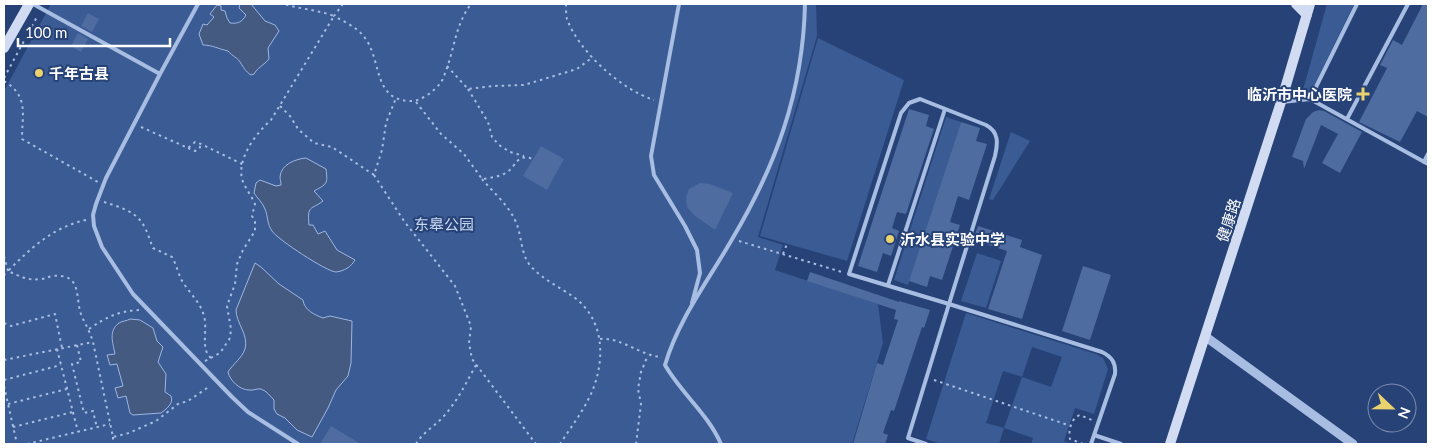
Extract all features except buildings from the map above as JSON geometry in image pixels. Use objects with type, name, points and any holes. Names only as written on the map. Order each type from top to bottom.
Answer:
[{"type":"main road","points":[[4,48],[29,4]]},
{"type":"main road","points":[[1296,4],[1306,14]]},
{"type":"main road","name":"健康路","points":[[1170,444],[1281,102],[1310,4]]},
{"type":"street","points":[[1206,337],[1353,444]]},
{"type":"lane","points":[[33,4],[160,74]]},
{"type":"lane","points":[[198,4],[103,185],[97,199],[94,218],[97,237],[106,255],[133,294],[217,382],[248,412],[298,444]]},
{"type":"lane","points":[[679,4],[651,156],[654,175],[685,226],[697,250],[700,273],[691,308]]},
{"type":"lane","points":[[721,444],[706,417],[672,379],[664,365],[691,308],[753,202],[781,138],[794,95],[802,58],[805,4]]},
{"type":"lane","points":[[1310,99],[1357,4]]},
{"type":"lane","points":[[1347,119],[1408,4]]},
{"type":"lane","points":[[926,444],[908,438],[949,304],[995,156],[998,142],[997,135],[991,128],[920,99],[904,106],[849,274],[949,304],[1107,354],[1114,363],[1115,374],[1091,444]]},
{"type":"lane","points":[[1281,102],[1310,99],[1426,163],[1428,154]]},
{"type":"lane","points":[[888,286],[946,109]]},
{"type":"lane","points":[[1094,435],[1121,444]]},
{"type":"path","points":[[284,4],[317,10],[352,25],[365,38],[387,93],[402,101],[416,102],[442,81],[462,16],[471,4]]},
{"type":"path","points":[[198,362],[212,358],[220,353],[230,338],[231,329],[227,306],[235,284],[237,264],[243,250],[253,236],[256,226],[252,216],[255,204],[242,178],[242,164],[250,145],[260,130],[272,120],[343,4]]},
{"type":"path","points":[[566,4],[567,18],[578,39],[599,65],[622,84],[644,97],[660,101]]},
{"type":"path","points":[[4,78],[42,9]]},
{"type":"path","points":[[468,89],[524,85],[577,69],[593,57]]},
{"type":"path","points":[[447,66],[468,89],[488,122],[492,137],[499,145],[510,152],[533,159]]},
{"type":"path","points":[[4,82],[17,92],[22,100],[20,139],[103,185]]},
{"type":"path","points":[[374,175],[382,150],[386,123],[396,98]]},
{"type":"path","points":[[416,102],[441,134],[464,154],[515,220],[520,232],[522,251],[530,264],[546,279],[585,307],[594,321],[600,339],[600,360],[595,384],[588,401],[560,444]]},
{"type":"path","points":[[280,106],[290,116],[298,129],[314,143],[332,147],[374,175],[404,222],[455,286],[471,326],[469,343],[472,359],[536,444]]},
{"type":"path","points":[[134,124],[195,151],[198,150],[201,144]]},
{"type":"path","points":[[188,148],[195,142],[242,164]]},
{"type":"path","points":[[482,179],[494,178],[506,173],[520,159],[526,157]]},
{"type":"path","points":[[97,199],[130,211],[139,218],[145,227],[154,248],[172,257],[181,278],[202,310],[206,332],[206,352],[212,358]]},
{"type":"path","points":[[4,275],[46,236],[76,222],[94,218]]},
{"type":"path","points":[[733,239],[849,274]]},
{"type":"path","points":[[783,254],[787,244]]},
{"type":"path","points":[[4,256],[8,270],[22,278],[31,280],[62,276],[72,281],[77,287],[81,315],[89,329],[93,342],[113,444]]},
{"type":"path","points":[[89,329],[106,317],[116,313],[128,310],[150,312]]},
{"type":"path","points":[[4,324],[11,326],[55,314],[62,348]]},
{"type":"path","points":[[600,339],[608,338],[648,355],[667,358]]},
{"type":"path","points":[[4,360],[93,342]]},
{"type":"path","points":[[77,345],[82,362],[72,364],[84,413],[93,411],[97,428]]},
{"type":"path","points":[[57,349],[78,432]]},
{"type":"path","points":[[636,444],[641,404],[638,390],[640,372],[648,355]]},
{"type":"path","points":[[416,444],[421,436],[430,430],[455,403],[476,365]]},
{"type":"path","points":[[4,380],[61,366]]},
{"type":"path","points":[[927,377],[1071,426]]},
{"type":"path","points":[[112,437],[130,433],[156,421],[178,404],[188,401],[217,382]]},
{"type":"path","points":[[4,386],[17,444]]},
{"type":"path","points":[[8,404],[67,389]]},
{"type":"path","points":[[13,427],[73,412]]},
{"type":"path","points":[[1082,444],[1070,439],[1069,432],[1075,417],[1080,416],[1093,420],[1097,428]]},
{"type":"path","points":[[27,444],[110,424]]},
{"type":"green space","name":"东皋公园","points":[[51,4],[816,4],[817,36],[758,237],[783,245],[775,270],[878,304],[883,343],[852,444],[4,444],[4,91]]},
{"type":"green space","points":[[1327,4],[1354,4],[1309,96],[1301,97]]},
{"type":"green space","points":[[818,38],[904,80],[847,261],[760,236]]},
{"type":"green space","points":[[946,117],[961,122],[908,285],[894,280]]},
{"type":"green space","points":[[1011,132],[1030,141],[993,200],[989,199]]},
{"type":"green space","points":[[977,253],[1001,261],[986,308],[961,301]]},
{"type":"green space","points":[[966,313],[1096,354],[1103,358],[1108,369],[1094,414],[1075,408],[1064,441],[1072,444],[1031,444],[1033,438],[1004,428],[999,444],[941,444],[926,439]],"holes":[[[1032,347],[1062,357],[1051,387],[1022,377]],[[1003,371],[1022,377],[1004,428],[986,423]]]},
{"type":"shaded area","points":[[240,4],[251,4],[265,21],[275,25],[279,31],[268,48],[269,59],[251,75],[238,59],[228,51],[203,45],[199,34],[203,24],[207,25],[214,17],[210,14],[217,5],[221,6],[221,10],[225,11],[230,23],[241,21],[246,15],[239,8]]},
{"type":"shaded area","points":[[306,158],[326,169],[327,178],[324,185],[314,191],[323,201],[309,211],[309,225],[313,225],[318,234],[325,231],[337,250],[355,260],[342,271],[331,271],[323,267],[276,235],[269,226],[264,207],[254,193],[256,183],[260,180],[276,186],[281,185],[280,177],[283,169],[294,161]]},
{"type":"shaded area","points":[[255,263],[279,284],[303,300],[305,307],[313,314],[323,318],[330,316],[352,321],[351,363],[348,376],[336,390],[312,437],[297,430],[285,418],[277,414],[274,409],[274,400],[267,392],[261,389],[246,390],[239,387],[233,382],[228,372],[245,349],[244,334],[236,310]]},
{"type":"shaded area","points":[[130,319],[140,320],[153,328],[157,341],[163,347],[158,362],[166,374],[165,392],[172,399],[169,406],[161,413],[133,415],[130,413],[126,396],[118,398],[115,388],[123,386],[117,364],[110,365],[107,355],[115,354],[112,337],[113,330],[120,322]]},
{"type":"place","name":"千年古县","points":[[39,73]]},
{"type":"place","name":"临沂市中心医院","points":[[1363,94]]},
{"type":"place","name":"沂水县实验中学","points":[[890,239]]}]
